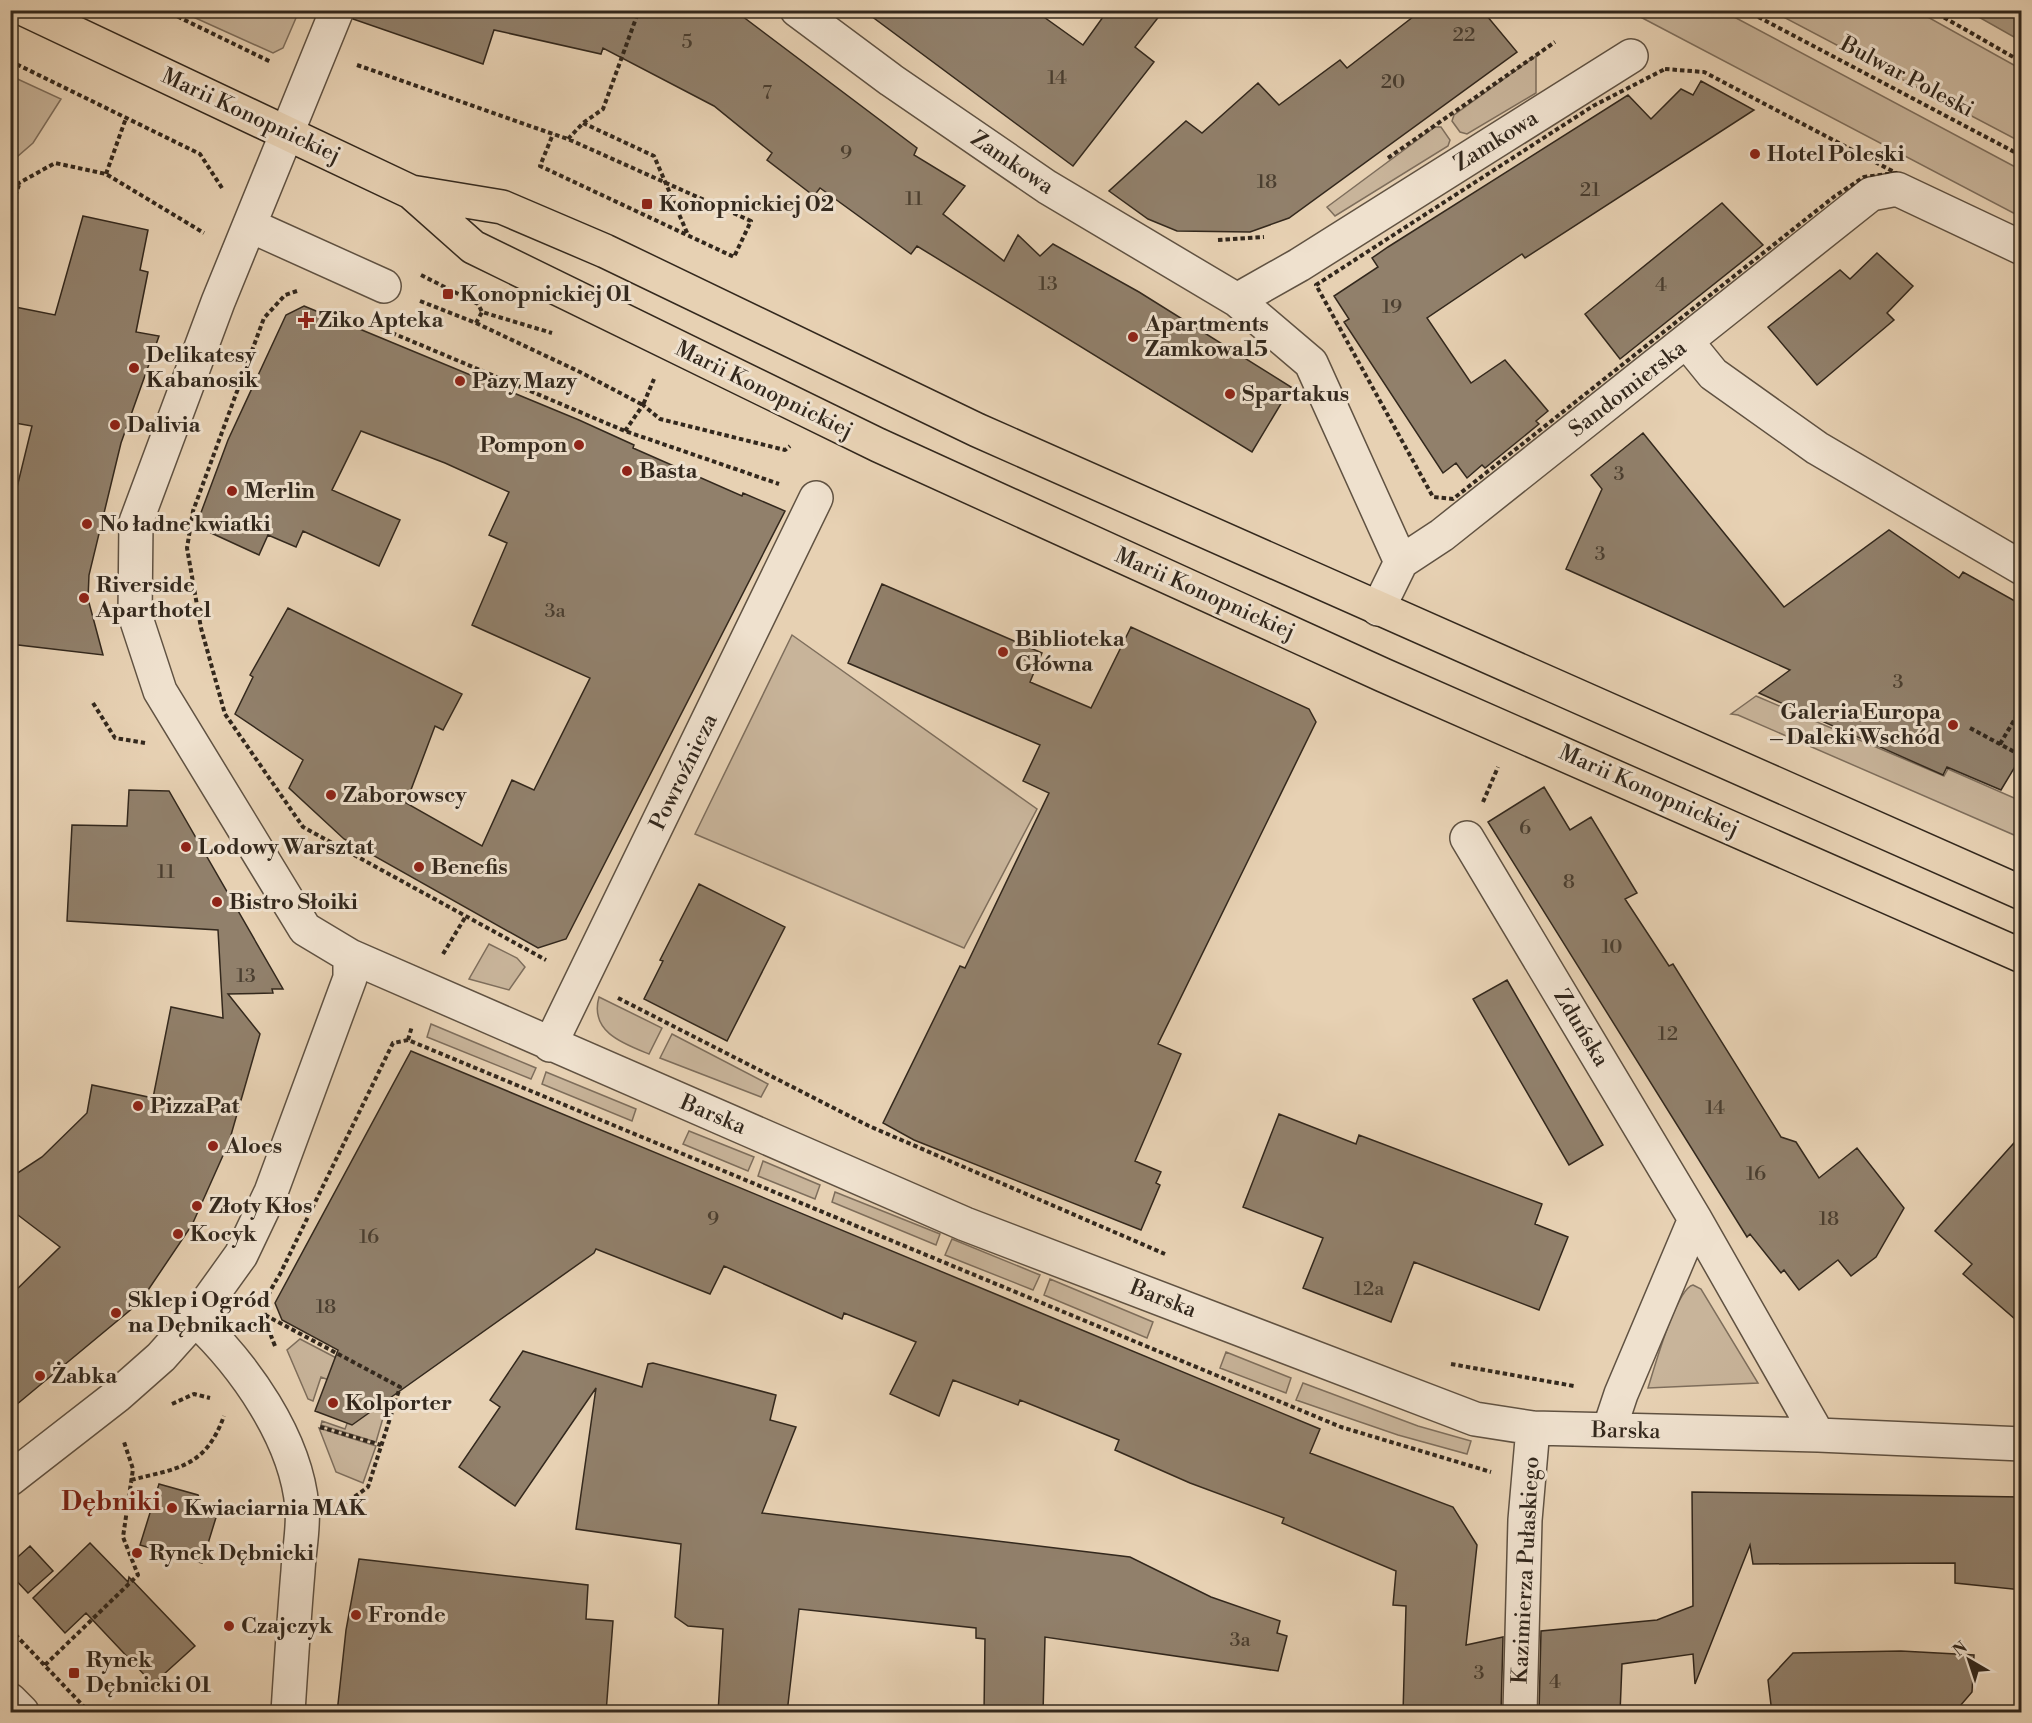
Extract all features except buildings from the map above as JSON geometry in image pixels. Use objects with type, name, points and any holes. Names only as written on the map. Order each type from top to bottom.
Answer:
[{"type":"main road","name":"Marii Konopnickiej","points":[[26,10],[411,192],[502,207],[605,251],[977,430],[2022,893]]},
{"type":"main road","name":"Marii Konopnickiej","points":[[411,192],[473,247],[878,446],[1383,675],[2022,956]]},
{"type":"street","points":[[337,10],[251,226],[384,286]]},
{"type":"street","name":"Zamkowa","points":[[797,10],[891,80],[1047,187],[1237,300],[1311,363],[1401,562]]},
{"type":"street","name":"Zamkowa","points":[[1237,300],[1299,265],[1631,56]]},
{"type":"street","points":[[1896,181],[2022,248]]},
{"type":"street","name":"Sandomierska","points":[[1401,562],[1442,535],[1871,194],[1896,181]]},
{"type":"street","name":"Barska","points":[[251,226],[218,302],[136,522],[135,615],[160,691],[306,929],[350,956],[965,1224],[1475,1419],[1533,1428],[1818,1435],[2022,1444]]},
{"type":"street","points":[[1687,342],[1713,374],[1817,448],[2022,568]]},
{"type":"street","name":"Powroźnicza","points":[[550,1045],[816,498]]},
{"type":"street","points":[[1378,609],[1401,562]]},
{"type":"street","name":"Zduńska","points":[[1467,838],[1695,1219],[1818,1435]]},
{"type":"street","points":[[10,1479],[140,1376],[195,1319],[241,1255],[271,1192],[350,978],[350,956]]},
{"type":"street","points":[[1609,1430],[1621,1394],[1695,1219]]},
{"type":"street","points":[[195,1319],[224,1346],[248,1378],[283,1441],[295,1473],[302,1507],[288,1713]]},
{"type":"street","name":"Kazimierza Pułaskiego","points":[[1520,1713],[1526,1520],[1533,1428]]},
{"type":"street","points":[[10,1700],[22,1713]]},
{"type":"path","points":[[164,10],[271,62],[278,60]]},
{"type":"path","points":[[568,139],[603,109],[607,102],[639,10]]},
{"type":"path","name":"Bulwar Poleski","points":[[1744,10],[2022,156]]},
{"type":"path","points":[[1931,10],[2022,62]]},
{"type":"path","points":[[1382,163],[1555,42]]},
{"type":"path","points":[[10,61],[69,87],[200,154],[223,189],[220,198]]},
{"type":"path","points":[[346,61],[568,139],[751,221],[734,257],[540,166],[553,134]]},
{"type":"path","points":[[1665,69],[1704,72],[1896,181],[1864,177],[1835,196],[1453,499],[1432,497],[1316,285],[1593,106],[1665,69]]},
{"type":"path","points":[[106,174],[126,118]]},
{"type":"path","points":[[584,123],[654,156],[688,236]]},
{"type":"path","points":[[10,188],[55,163],[106,174],[209,236],[212,226]]},
{"type":"path","points":[[10,210],[19,184]]},
{"type":"path","points":[[1208,241],[1276,236]]},
{"type":"path","points":[[798,441],[785,450],[660,419],[643,405],[476,323],[384,286],[370,324],[625,431],[816,498]]},
{"type":"path","points":[[308,296],[297,291],[285,295],[264,318],[194,512],[186,548],[201,628],[225,714],[303,827],[551,962]]},
{"type":"path","points":[[476,323],[482,312],[555,334]]},
{"type":"path","points":[[625,431],[643,405],[648,391]]},
{"type":"path","points":[[93,703],[115,738],[149,744]]},
{"type":"path","points":[[2000,744],[2022,707]]},
{"type":"path","points":[[1970,728],[2022,756]]},
{"type":"path","points":[[1467,838],[1500,762]]},
{"type":"path","points":[[438,963],[466,916]]},
{"type":"path","points":[[610,994],[869,1126],[1169,1256]]},
{"type":"path","points":[[408,1040],[414,1021]]},
{"type":"path","points":[[278,1352],[265,1315],[264,1300],[280,1274],[393,1043],[408,1040],[1341,1427],[1492,1473]]},
{"type":"path","points":[[265,1315],[400,1387],[368,1487],[343,1505]]},
{"type":"path","points":[[1445,1363],[1582,1388]]},
{"type":"path","points":[[131,1480],[189,1465],[200,1456],[222,1420],[227,1407]]},
{"type":"path","points":[[319,1426],[381,1445]]},
{"type":"path","points":[[45,1665],[138,1575],[123,1537],[133,1469],[125,1444],[119,1437]]},
{"type":"path","points":[[338,1494],[343,1505],[343,1513]]},
{"type":"path","points":[[10,1629],[89,1713]]},
{"type":"shaded area","points":[[1721,10],[2021,170],[2021,217],[1629,11]]},
{"type":"shaded area","points":[[180,11],[299,11],[283,48],[273,53]]},
{"type":"shaded area","points":[[1772,11],[1917,11],[2021,69],[2021,142]]},
{"type":"shaded area","points":[[1968,11],[2021,11],[2021,41]]},
{"type":"shaded area","points":[[1536,56],[1536,93],[1467,134],[1460,132],[1452,121],[1454,115]]},
{"type":"shaded area","points":[[11,76],[61,99],[33,143],[11,162]]},
{"type":"shaded area","points":[[1435,127],[1441,127],[1450,140],[1448,146],[1335,216],[1327,207]]},
{"type":"shaded area","points":[[792,635],[1037,809],[964,948],[695,834]]},
{"type":"shaded area","points":[[1756,696],[1944,776],[1948,769],[2021,801],[2021,838],[1738,715],[1731,714]]},
{"type":"shaded area","points":[[489,944],[517,958],[525,967],[509,990],[469,979]]},
{"type":"shaded area","points":[[599,997],[662,1028],[649,1054],[620,1041],[604,1028],[597,1009]]},
{"type":"shaded area","points":[[431,1024],[536,1068],[531,1079],[427,1037]]},
{"type":"shaded area","points":[[672,1034],[768,1084],[761,1097],[660,1058]]},
{"type":"shaded area","points":[[546,1072],[636,1109],[632,1121],[542,1084]]},
{"type":"shaded area","points":[[689,1131],[754,1157],[748,1171],[683,1144]]},
{"type":"shaded area","points":[[763,1161],[820,1185],[815,1199],[758,1176]]},
{"type":"shaded area","points":[[835,1192],[940,1234],[936,1245],[832,1202]]},
{"type":"shaded area","points":[[952,1239],[1040,1275],[1033,1290],[945,1255]]},
{"type":"shaded area","points":[[1050,1279],[1153,1322],[1147,1338],[1044,1295]]},
{"type":"shaded area","points":[[1693,1285],[1701,1289],[1758,1383],[1648,1388],[1673,1314],[1686,1290]]},
{"type":"shaded area","points":[[300,1339],[392,1387],[376,1442],[321,1425],[322,1421],[345,1429],[354,1405],[347,1387],[321,1377],[313,1401],[308,1399],[287,1350]]},
{"type":"shaded area","points":[[1226,1352],[1291,1378],[1286,1393],[1220,1368]]},
{"type":"shaded area","points":[[1303,1383],[1418,1426],[1471,1441],[1467,1454],[1398,1435],[1296,1400]]},
{"type":"shaded area","points":[[319,1428],[376,1446],[363,1483],[336,1472]]},
{"type":"place","name":"Hotel Poleski","points":[[1755,154]]},
{"type":"place","name":"Konopnickiej 02","points":[[647,204]]},
{"type":"place","name":"Konopnickiej 01","points":[[448,294]]},
{"type":"place","name":"Ziko Apteka","points":[[306,320]]},
{"type":"place","name":"Apartments Zamkowa15","points":[[1133,337]]},
{"type":"place","name":"Delikatesy Kabanosik","points":[[134,368]]},
{"type":"place","name":"Pazy Mazy","points":[[460,381]]},
{"type":"place","name":"Spartakus","points":[[1230,394]]},
{"type":"place","name":"Dalivia","points":[[115,425]]},
{"type":"place","name":"Pompon","points":[[579,445]]},
{"type":"place","name":"Basta","points":[[627,471]]},
{"type":"place","name":"Merlin","points":[[232,491]]},
{"type":"place","name":"No ładne kwiatki","points":[[87,524]]},
{"type":"place","name":"Riverside Aparthotel","points":[[84,598]]},
{"type":"place","name":"Biblioteka Główna","points":[[1003,652]]},
{"type":"place","name":"Galeria Europa – Daleki Wschód","points":[[1953,725]]},
{"type":"place","name":"Zaborowscy","points":[[331,795]]},
{"type":"place","name":"Lodowy Warsztat","points":[[186,847]]},
{"type":"place","name":"Benefis","points":[[419,867]]},
{"type":"place","name":"Bistro Słoiki","points":[[217,902]]},
{"type":"place","name":"PizzaPat","points":[[138,1106]]},
{"type":"place","name":"Aloes","points":[[213,1146]]},
{"type":"place","name":"Złoty Kłos","points":[[197,1206]]},
{"type":"place","name":"Kocyk","points":[[178,1234]]},
{"type":"place","name":"Sklep i Ogród na Dębnikach","points":[[116,1313]]},
{"type":"place","name":"Żabka","points":[[40,1376]]},
{"type":"place","name":"Kolporter","points":[[333,1403]]},
{"type":"place","name":"Kwiaciarnia MAK","points":[[172,1508]]},
{"type":"place","name":"Rynek Dębnicki","points":[[137,1553]]},
{"type":"place","name":"Fronde","points":[[356,1615]]},
{"type":"place","name":"Czajczyk","points":[[229,1626]]},
{"type":"place","name":"Rynek Dębnicki 01","points":[[74,1673]]},
{"type":"district","name":"Dębniki","points":[[111,1502]]}]
